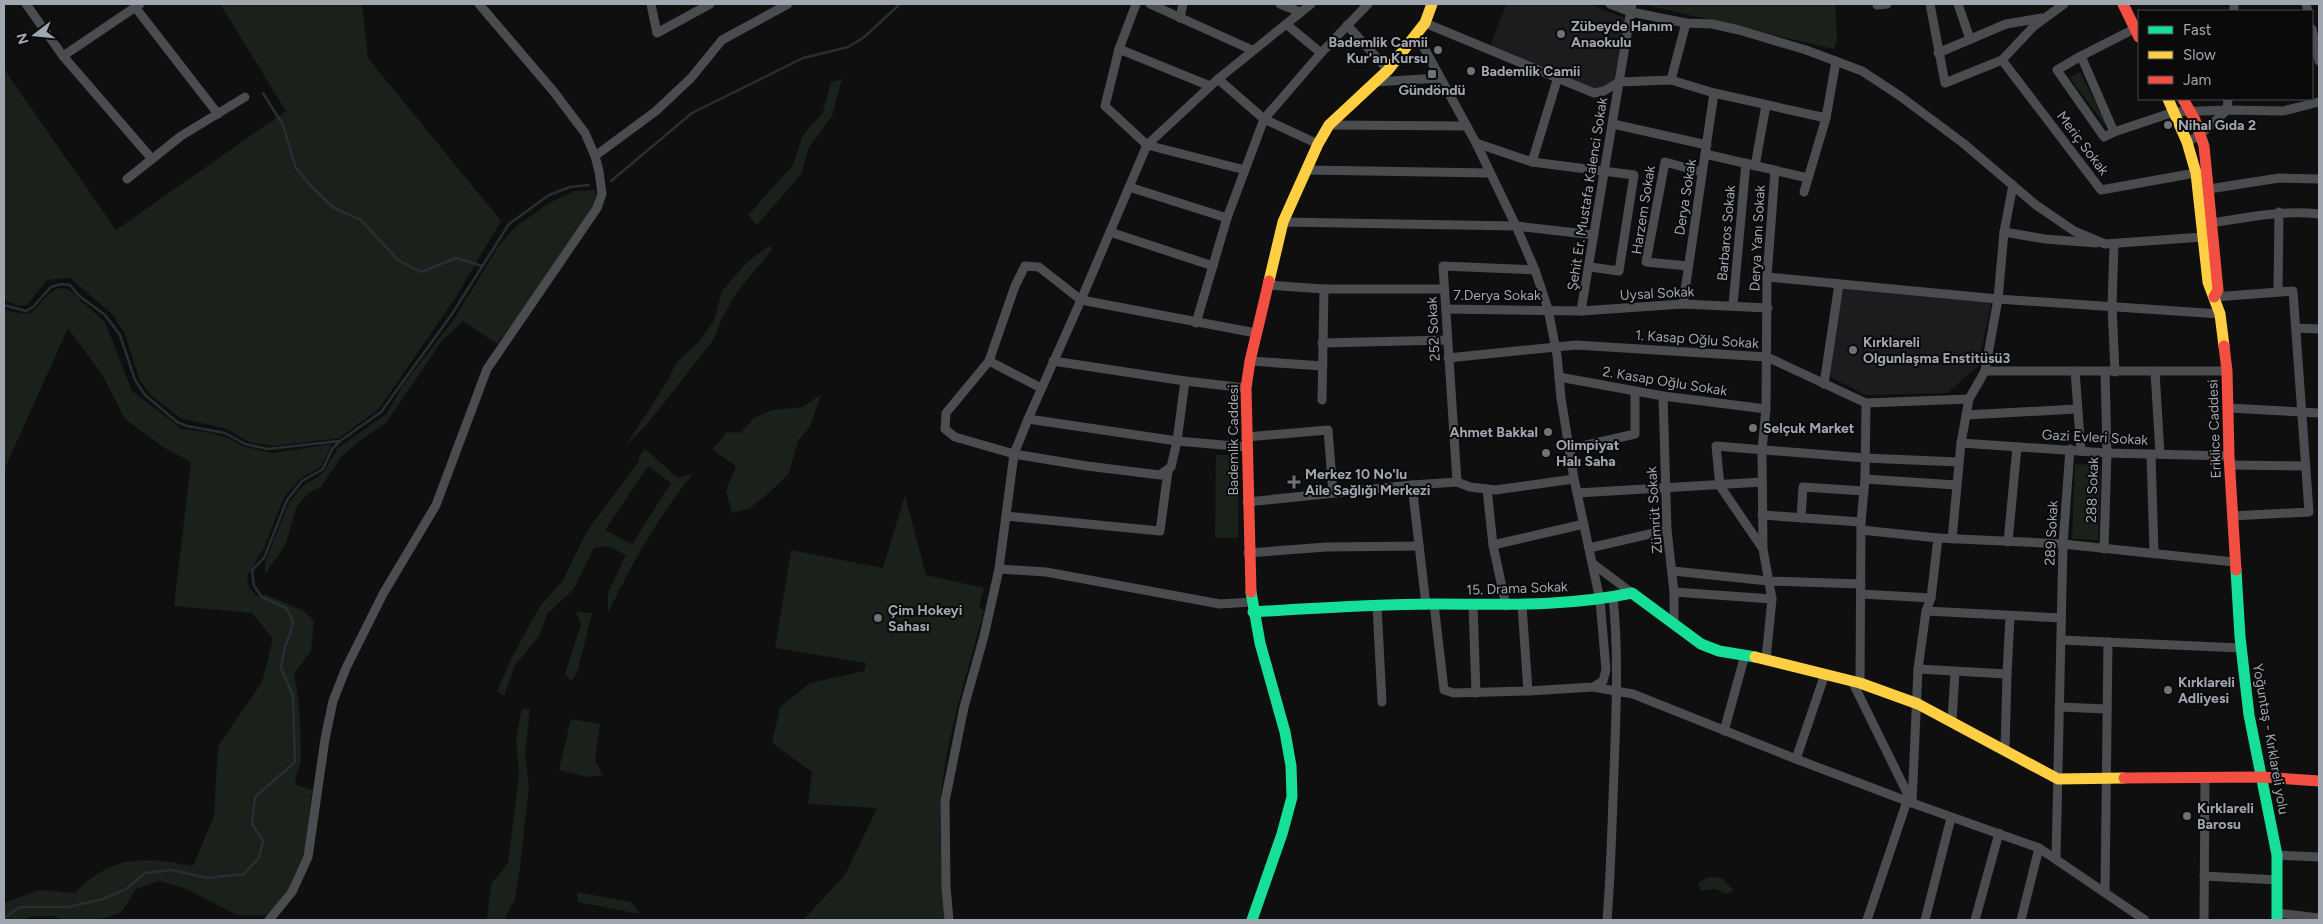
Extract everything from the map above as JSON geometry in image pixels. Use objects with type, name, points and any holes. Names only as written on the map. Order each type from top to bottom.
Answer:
[{"type":"street","points":[[26,4],[63,56],[152,159]]},
{"type":"street","points":[[270,920],[292,892],[308,857],[325,739],[333,701],[346,668],[383,594],[436,505],[487,369],[597,208],[602,194],[595,156],[585,133],[479,4]]},
{"type":"street","points":[[651,4],[657,33],[710,4]]},
{"type":"street","points":[[595,156],[656,111],[691,78],[722,40],[788,4]]},
{"type":"street","points":[[1136,4],[1119,49],[1105,106],[1147,145],[1245,170]]},
{"type":"street","points":[[1150,4],[1252,50]]},
{"type":"street","points":[[1180,18],[1184,4]]},
{"type":"street","points":[[1280,4],[1300,12]]},
{"type":"street","points":[[949,920],[946,887],[945,801],[964,707],[984,636],[999,569],[1014,454],[1147,145],[1218,79],[1311,4]]},
{"type":"street","points":[[1196,323],[1227,218],[1264,119],[1321,53],[1368,4]]},
{"type":"street","name":"Bademlik Caddesi","points":[[1252,920],[1282,834],[1292,797],[1291,766],[1286,732],[1253,607],[1248,553],[1246,442],[1246,388],[1250,361],[1283,222],[1318,144],[1329,125],[1388,70],[1417,35],[1425,23],[1432,4]]},
{"type":"street","points":[[1610,4],[1686,23],[1712,24],[1739,30],[1836,61],[1862,72],[1900,96],[1963,143],[2013,185],[2074,231],[2110,244]]},
{"type":"street","points":[[1877,5],[1887,4]]},
{"type":"street","points":[[1930,4],[1945,83],[2002,60],[2034,26],[2064,4]]},
{"type":"street","points":[[1958,4],[1970,39]]},
{"type":"street","points":[[2123,4],[2138,31],[2081,56],[2057,70],[2104,137],[2174,112],[2227,110],[2283,111],[2319,102]]},
{"type":"street","points":[[63,56],[132,7],[218,114]]},
{"type":"street","name":"Şehit Er. Mustafa Kalenci Sokak","points":[[1581,311],[1590,267],[1631,8]]},
{"type":"street","points":[[1938,53],[2006,24],[2044,18]]},
{"type":"street","points":[[1425,23],[1594,93],[1604,91],[1619,82],[1670,80],[1714,93],[1826,118]]},
{"type":"street","points":[[1670,80],[1686,23]]},
{"type":"street","points":[[1286,24],[1321,53]]},
{"type":"street","points":[[1347,25],[1388,70]]},
{"type":"street","points":[[2313,34],[2319,61]]},
{"type":"street","points":[[1417,35],[1476,143],[1516,226],[1536,270],[1548,309],[1556,347],[1574,479],[1600,600],[1606,670],[1603,681],[1594,687]]},
{"type":"street","points":[[1119,49],[1210,86]]},
{"type":"street","points":[[2081,56],[2114,132]]},
{"type":"street","name":"Meriç Sokak","points":[[2002,60],[2101,190],[2201,172]]},
{"type":"street","points":[[1804,192],[1826,118],[1836,61]]},
{"type":"street","points":[[1532,162],[1558,77]]},
{"type":"street","points":[[1374,82],[1440,78]]},
{"type":"street","points":[[1218,79],[1264,119],[1318,144]]},
{"type":"street","name":"Derya Sokak","points":[[1683,304],[1714,93]]},
{"type":"street","points":[[127,179],[181,136],[245,97]]},
{"type":"street","name":"Eriklice Caddesi","points":[[2168,100],[2209,188],[2218,290],[2214,297]]},
{"type":"street","name":"Eriklice Caddesi","points":[[2184,100],[2200,135],[2203,237],[2208,282],[2220,314],[2227,371],[2234,562]]},
{"type":"street","points":[[2187,142],[2200,135],[2227,110],[2228,100]]},
{"type":"street","name":"Barbaros Sokak","points":[[1733,305],[1750,165],[1766,105]]},
{"type":"street","points":[[1612,124],[1706,149],[1750,165],[1808,178]]},
{"type":"street","points":[[1329,125],[1467,126]]},
{"type":"street","points":[[1476,143],[1532,162],[1634,175],[1619,271],[1590,267]]},
{"type":"street","name":"Harzem Sokak","points":[[1688,266],[1646,262],[1665,162],[1702,172]]},
{"type":"street","points":[[1306,170],[1490,173]]},
{"type":"street","name":"Derya Yanı Sokak","points":[[1766,658],[1772,599],[1763,549],[1762,450],[1766,409],[1767,277],[1775,170]]},
{"type":"street","points":[[2209,188],[2279,178],[2319,179]]},
{"type":"street","points":[[1952,539],[1961,443],[1969,399],[1985,371],[1998,299],[2004,232],[2013,185]]},
{"type":"street","points":[[1129,187],[1227,218]]},
{"type":"street","points":[[2212,223],[2279,212],[2294,211],[2319,214]]},
{"type":"street","points":[[2278,291],[2279,212]]},
{"type":"street","points":[[1283,222],[1516,226],[1594,235]]},
{"type":"street","points":[[1110,232],[1213,266]]},
{"type":"street","points":[[2004,232],[2045,239],[2110,244],[2203,237]]},
{"type":"street","points":[[2110,244],[2115,372]]},
{"type":"street","points":[[1168,471],[1156,475],[1014,454],[955,437],[945,428],[946,413],[989,361],[1014,286],[1026,266],[1039,267],[1081,300],[1256,333]]},
{"type":"street","name":"252 Sokak","points":[[1457,482],[1443,266],[1536,270]]},
{"type":"street","points":[[1767,277],[1998,299],[2220,314]]},
{"type":"street","points":[[1824,384],[1839,284]]},
{"type":"street","points":[[1267,285],[1324,289],[1444,290]]},
{"type":"street","points":[[1322,400],[1324,289]]},
{"type":"street","points":[[2214,297],[2293,291],[2308,512]]},
{"type":"street","name":"Uysal Sokak","points":[[1548,309],[1581,311],[1683,304],[1768,308]]},
{"type":"street","name":"7.Derya Sokak","points":[[1446,309],[1548,309]]},
{"type":"street","points":[[2296,328],[2319,329]]},
{"type":"street","points":[[1322,343],[1447,340]]},
{"type":"street","name":"1. Kasap Oğlu Sokak","points":[[1448,358],[1576,345],[1767,357],[1866,403]]},
{"type":"street","points":[[989,361],[1041,388]]},
{"type":"street","points":[[1053,361],[1185,381],[1246,388]]},
{"type":"street","points":[[1250,361],[1323,366]]},
{"type":"street","points":[[1985,371],[2227,371]]},
{"type":"street","points":[[2075,371],[2076,409],[2081,451]]},
{"type":"street","name":"288 Sokak","points":[[2104,549],[2107,453],[2105,372]]},
{"type":"street","points":[[2154,552],[2155,372]]},
{"type":"street","name":"2. Kasap Oğlu Sokak","points":[[1559,377],[1663,396],[1766,409]]},
{"type":"street","points":[[1006,516],[1160,531],[1168,471],[1177,441],[1185,381]]},
{"type":"street","points":[[1569,449],[1635,434],[1635,391]]},
{"type":"street","name":"Zümrüt Sokak","points":[[1663,396],[1668,530],[1674,592],[1674,623]]},
{"type":"street","points":[[1910,802],[1856,682],[1862,594],[1861,526],[1865,478],[1866,403],[1969,399]]},
{"type":"street","points":[[2229,408],[2301,410],[2319,413]]},
{"type":"street","points":[[1966,415],[2076,409]]},
{"type":"street","points":[[1028,419],[1177,441],[1246,442],[1328,430],[1333,493]]},
{"type":"street","name":"Gazi Evleri Sokak","points":[[1961,443],[2107,453],[2155,454],[2305,466]]},
{"type":"street","points":[[1763,549],[1720,486],[1716,446],[1865,458],[1958,462]]},
{"type":"street","points":[[2008,542],[2017,447]]},
{"type":"street","name":"289 Sokak","points":[[2056,858],[2060,618],[2070,449]]},
{"type":"street","points":[[1865,478],[1956,485]]},
{"type":"street","points":[[1247,502],[1457,482],[1470,487],[1495,490],[1574,479]]},
{"type":"street","points":[[1577,493],[1720,486],[1762,482]]},
{"type":"street","points":[[1412,485],[1419,546],[1444,690],[1454,694],[1594,687],[1633,694],[1951,818],[1999,832],[2039,848],[2145,920]]},
{"type":"street","points":[[1801,518],[1803,487],[1864,492]]},
{"type":"street","points":[[1487,490],[1493,545],[1506,606]]},
{"type":"street","points":[[2232,516],[2319,512]]},
{"type":"street","points":[[1762,515],[1801,518],[1938,538],[2063,544],[2154,552],[2234,562]]},
{"type":"street","points":[[1493,545],[1584,524]]},
{"type":"street","points":[[1589,548],[1668,530]]},
{"type":"street","points":[[1867,920],[1910,802],[1918,704],[1918,669],[1938,538]]},
{"type":"street","points":[[1248,553],[1326,547],[1419,546]]},
{"type":"street","name":"Yoğuntaş - Kırklareli yolu","points":[[2234,562],[2249,715],[2277,855],[2277,917]]},
{"type":"street","points":[[1592,563],[1701,644],[1719,651],[1766,658],[1856,682],[1918,704],[2058,779],[2262,777],[2319,781]]},
{"type":"street","points":[[999,569],[1046,572],[1220,604],[1253,607]]},
{"type":"street","points":[[1673,572],[1768,581],[1861,584]]},
{"type":"street","points":[[1674,592],[1772,599]]},
{"type":"street","name":"15. Drama Sokak","points":[[1253,607],[1522,606],[1600,600],[1632,593]]},
{"type":"street","points":[[1862,594],[1930,598]]},
{"type":"street","points":[[1607,920],[1612,867],[1617,692],[1617,641],[1612,597]]},
{"type":"street","points":[[1473,605],[1476,693]]},
{"type":"street","points":[[1377,606],[1382,702]]},
{"type":"street","points":[[1522,606],[1528,691]]},
{"type":"street","points":[[1926,612],[2060,618]]},
{"type":"street","points":[[2005,750],[2010,616]]},
{"type":"street","points":[[2060,640],[2241,648]]},
{"type":"street","points":[[2105,892],[2108,642]]},
{"type":"street","points":[[1724,731],[1745,655]]},
{"type":"street","points":[[1918,669],[2007,674]]},
{"type":"street","points":[[1952,721],[1955,672]]},
{"type":"street","points":[[1796,759],[1825,674]]},
{"type":"street","points":[[2059,707],[2108,709]]},
{"type":"street","points":[[2204,920],[2205,777]]},
{"type":"street","points":[[1925,920],[1951,818]]},
{"type":"street","points":[[1975,920],[1999,832]]},
{"type":"street","points":[[2021,920],[2039,848]]},
{"type":"street","points":[[2277,855],[2319,857]]},
{"type":"street","points":[[2204,876],[2278,880]]},
{"type":"street","points":[[2277,917],[2319,918]]},
{"type":"shaded area","points":[[220,4],[362,4],[368,58],[501,221],[454,300],[378,410],[339,438],[274,446],[249,442],[227,429],[180,418],[151,395],[140,381],[124,332],[113,315],[70,278],[47,280],[27,305],[19,306],[4,300],[4,69],[116,230],[286,111]]},
{"type":"shaded area","name":"Zübeyde Hanım Anaokulu","points":[[1506,4],[1593,4],[1600,9],[1629,19],[1619,82],[1594,93],[1489,49]]},
{"type":"shaded area","points":[[1642,4],[1835,5],[1837,38],[1834,49]]},
{"type":"shaded area","points":[[2080,72],[2106,124],[2105,125],[2070,78]]},
{"type":"shaded area","points":[[842,79],[832,116],[808,149],[802,173],[757,225],[748,215],[793,165],[803,135],[823,112],[831,82]]},
{"type":"shaded area","points":[[596,190],[595,203],[537,292],[497,344],[463,321],[442,341],[386,423],[358,442],[341,457],[321,487],[308,493],[296,508],[286,544],[265,574],[265,562],[289,502],[303,486],[323,473],[338,448],[386,414],[403,385],[454,319],[500,244],[515,227],[551,202],[575,191]]},
{"type":"shaded area","points":[[770,245],[772,250],[737,292],[722,318],[714,339],[649,422],[625,447],[668,380],[676,363],[699,342],[715,318],[722,291],[746,263]]},
{"type":"shaded area","points":[[1838,284],[1992,299],[1978,366],[1947,393],[1866,395],[1832,378],[1827,368]]},
{"type":"shaded area","points":[[59,288],[68,289],[105,322],[132,391],[182,429],[226,437],[245,447],[273,453],[332,444],[321,467],[300,479],[284,497],[264,548],[247,576],[249,587],[256,596],[264,594],[304,611],[314,621],[311,651],[294,674],[299,705],[301,748],[301,762],[295,782],[296,785],[312,790],[305,855],[289,891],[269,915],[237,915],[184,888],[159,881],[136,889],[121,913],[97,920],[63,920],[53,916],[32,916],[23,920],[4,920],[4,903],[39,890],[75,893],[102,871],[116,865],[144,860],[193,866],[214,816],[218,746],[262,682],[273,639],[252,613],[174,606],[191,462],[163,447],[125,419],[103,376],[68,328],[4,470],[4,309],[25,314],[31,312],[50,293]]},
{"type":"shaded area","points":[[821,394],[810,427],[798,441],[789,473],[749,509],[732,513],[726,490],[736,466],[712,450],[727,432],[740,433],[754,418],[772,410],[803,407]]},
{"type":"shaded area","points":[[645,449],[678,478],[693,474],[668,507],[646,541],[608,613],[608,592],[626,555],[608,546],[594,548],[573,590],[548,613],[539,636],[515,665],[504,696],[497,691],[511,659],[540,606],[563,580],[587,531],[639,461],[639,456]],"holes":[[[648,466],[671,483],[632,544],[605,530]]]},
{"type":"shaded area","points":[[1216,455],[1239,455],[1238,538],[1215,538]]},
{"type":"shaded area","points":[[2075,464],[2101,465],[2098,540],[2072,539]]},
{"type":"shaded area","points":[[905,495],[926,575],[984,588],[979,607],[984,611],[954,720],[942,786],[940,837],[945,920],[803,920],[845,875],[877,808],[808,804],[812,772],[772,743],[780,707],[810,683],[864,671],[866,663],[775,648],[791,550],[883,568]]},
{"type":"shaded area","points":[[576,612],[592,613],[577,673],[571,681],[565,674],[581,624]]},
{"type":"shaded area","points":[[522,708],[530,710],[525,753],[529,786],[515,899],[504,920],[487,920],[491,884],[508,863],[519,776],[516,738]]},
{"type":"shaded area","points":[[571,719],[600,724],[595,760],[603,775],[587,777],[559,770]]},
{"type":"shaded area","points":[[1708,877],[1722,878],[1734,890],[1727,894],[1715,889],[1701,891],[1698,883]]},
{"type":"shaded area","points":[[577,892],[631,902],[640,914],[578,902]]},
{"type":"waterway","points":[[611,181],[692,113],[803,58],[848,47],[863,38],[900,4]]},
{"type":"waterway","points":[[263,93],[283,125],[296,168],[309,184],[334,208],[361,220],[398,260],[421,272],[456,258],[482,266]]},
{"type":"waterway","points":[[4,918],[20,907],[68,907],[103,899],[126,889],[145,873],[172,870],[207,878],[244,874],[259,858],[263,841],[252,824],[255,797],[295,762],[293,696],[281,668],[293,620],[286,608],[262,597],[254,586],[252,570],[264,558],[287,500],[302,481],[323,469],[332,449],[340,441],[381,412],[452,314],[509,224],[549,195],[570,187],[589,185]]},
{"type":"waterway","points":[[4,305],[26,311],[33,307],[51,287],[61,284],[70,285],[78,295],[105,315],[120,335],[135,380],[145,395],[177,422],[187,426],[225,433],[245,444],[268,449],[339,441]]},
{"type":"traffic: fast","points":[[2236,570],[2240,637],[2249,715],[2277,855],[2277,920]]},
{"type":"traffic: fast","points":[[1251,592],[1260,643],[1285,732],[1291,766],[1292,797],[1282,834],[1252,920]]},
{"type":"traffic: fast","points":[[1253,612],[1390,605],[1558,603],[1632,593],[1701,644],[1719,651],[1755,657]]},
{"type":"traffic: slow","points":[[1269,281],[1283,222],[1318,144],[1329,125],[1388,70],[1425,23],[1432,4]]},
{"type":"traffic: slow","points":[[2168,100],[2187,142],[2196,173],[2208,282],[2220,314],[2224,346]]},
{"type":"traffic: slow","points":[[1755,657],[1860,683],[1918,704],[2058,779],[2124,778]]},
{"type":"traffic: jam","points":[[2123,4],[2138,35]]},
{"type":"traffic: jam","points":[[2184,100],[2195,120],[2204,146],[2218,290],[2214,297]]},
{"type":"traffic: jam","points":[[1251,592],[1246,388],[1250,361],[1269,281]]},
{"type":"traffic: jam","points":[[2224,346],[2227,371],[2229,456],[2236,570]]},
{"type":"traffic: jam","points":[[2124,778],[2262,777],[2319,781]]},
{"type":"place","name":"Zübeyde Hanım Anaokulu","points":[[1561,34]]},
{"type":"place","name":"Bademlik Camii Kur'an Kursu","points":[[1438,50]]},
{"type":"place","name":"Bademlik Camii","points":[[1471,71]]},
{"type":"place","name":"Gündöndü","points":[[1432,74]]},
{"type":"place","name":"Nihal Gıda 2","points":[[2168,125]]},
{"type":"place","name":"Kırklareli Olgunlaşma Enstitüsü3","points":[[1853,350]]},
{"type":"place","name":"Selçuk Market","points":[[1753,428]]},
{"type":"place","name":"Ahmet Bakkal","points":[[1548,432]]},
{"type":"place","name":"Olimpiyat Halı Saha","points":[[1546,453]]},
{"type":"place","name":"Merkez 10 No'lu Aile Sağlığı Merkezi","points":[[1294,482]]},
{"type":"place","name":"Çim Hokeyi Sahası","points":[[878,618]]},
{"type":"place","name":"Kırklareli Adliyesi","points":[[2168,690]]},
{"type":"place","name":"Kırklareli Barosu","points":[[2187,816]]}]
